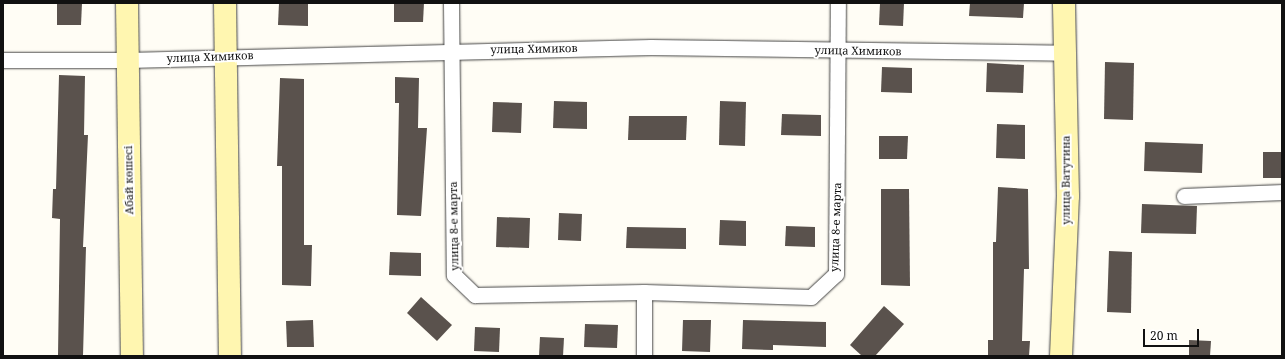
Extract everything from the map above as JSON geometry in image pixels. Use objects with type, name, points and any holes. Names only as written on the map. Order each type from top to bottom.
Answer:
[{"type":"street","name":"Абай көшесі","points":[[127,3],[132,356]]},
{"type":"street","points":[[225,3],[230,356]]},
{"type":"street","name":"улица 8-е марта","points":[[451,3],[454,275],[475,295],[644,292],[811,297],[836,274],[839,51],[838,3]]},
{"type":"street","name":"улица Ватутина","points":[[1061,356],[1068,196],[1064,3]]},
{"type":"street","name":"улица Химиков","points":[[3,60],[127,60],[226,56],[651,47],[839,51],[1065,53]]},
{"type":"street","points":[[1184,196],[1282,192]]},
{"type":"street","points":[[644,292],[644,356]]},
{"type":"building","points":[[57,3],[82,3],[81,25],[57,25]]},
{"type":"building","points":[[279,3],[308,3],[308,26],[278,25]]},
{"type":"building","points":[[394,3],[424,3],[423,22],[394,22]]},
{"type":"building","points":[[880,3],[904,3],[903,26],[879,25]]},
{"type":"building","points":[[970,3],[1024,3],[1023,18],[969,16]]},
{"type":"building","points":[[1105,62],[1134,63],[1133,120],[1104,119]]},
{"type":"building","points":[[987,63],[1024,65],[1023,93],[986,92]]},
{"type":"building","points":[[882,67],[912,68],[912,93],[881,92]]},
{"type":"building","points":[[59,75],[85,76],[84,135],[88,135],[83,247],[86,247],[83,356],[58,356],[60,219],[52,218],[53,189],[56,189]]},
{"type":"building","points":[[395,77],[419,78],[418,128],[427,128],[421,216],[397,215],[399,103],[395,103]]},
{"type":"building","points":[[280,78],[304,79],[304,245],[312,245],[311,286],[282,285],[282,166],[277,166]]},
{"type":"building","points":[[554,101],[587,102],[587,129],[553,128]]},
{"type":"building","points":[[720,101],[746,102],[745,146],[719,145]]},
{"type":"building","points":[[493,102],[522,103],[521,133],[492,132]]},
{"type":"building","points":[[782,114],[821,115],[821,136],[781,135]]},
{"type":"building","points":[[629,116],[687,116],[686,140],[628,140]]},
{"type":"building","points":[[997,124],[1025,125],[1025,159],[996,158]]},
{"type":"building","points":[[879,136],[908,136],[907,159],[879,159]]},
{"type":"building","points":[[1145,142],[1203,144],[1202,173],[1144,171]]},
{"type":"building","points":[[1263,152],[1282,152],[1282,178],[1263,178]]},
{"type":"building","points":[[998,187],[1028,189],[1029,269],[1024,269],[1022,341],[1030,341],[1029,356],[988,356],[988,340],[993,340],[993,242],[996,242]]},
{"type":"building","points":[[881,189],[909,189],[910,286],[881,285]]},
{"type":"building","points":[[1142,204],[1197,206],[1196,234],[1141,233]]},
{"type":"building","points":[[559,213],[582,214],[581,241],[558,240]]},
{"type":"building","points":[[497,217],[530,218],[529,248],[496,247]]},
{"type":"building","points":[[720,220],[746,221],[746,246],[719,245]]},
{"type":"building","points":[[786,226],[815,227],[815,247],[785,246]]},
{"type":"building","points":[[627,227],[686,228],[686,249],[626,248]]},
{"type":"building","points":[[1109,251],[1132,252],[1131,313],[1107,312]]},
{"type":"building","points":[[390,252],[421,253],[421,276],[389,275]]},
{"type":"building","points":[[421,297],[452,325],[437,341],[407,313]]},
{"type":"building","points":[[884,306],[904,324],[875,356],[862,356],[850,345]]},
{"type":"building","points":[[313,320],[314,347],[287,347],[286,321]]},
{"type":"building","points":[[683,320],[711,320],[710,352],[682,351]]},
{"type":"building","points":[[743,320],[826,322],[826,347],[773,345],[773,350],[742,349]]},
{"type":"building","points":[[585,324],[618,325],[617,348],[584,347]]},
{"type":"building","points":[[475,327],[500,328],[499,352],[474,351]]},
{"type":"building","points":[[540,337],[564,338],[563,356],[539,356]]},
{"type":"building","points":[[1189,340],[1211,341],[1210,356],[1189,356]]}]
